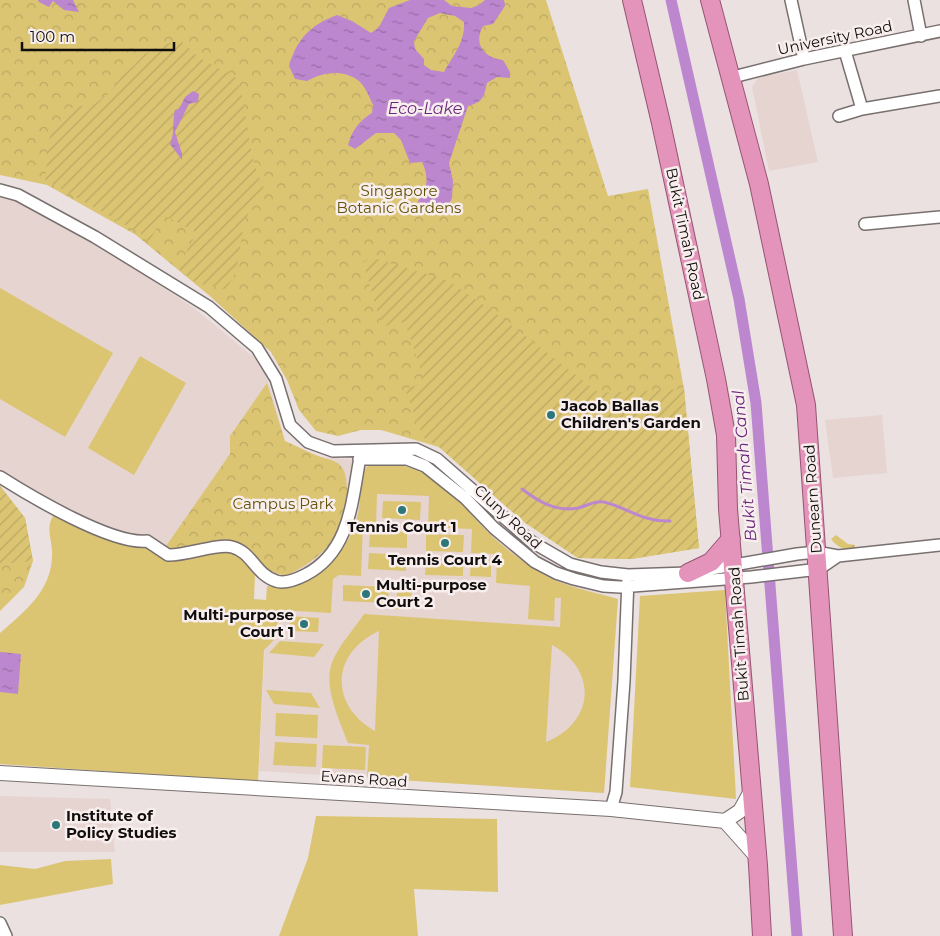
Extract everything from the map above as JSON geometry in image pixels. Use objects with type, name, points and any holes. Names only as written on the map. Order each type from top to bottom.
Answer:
[{"type":"highway","points":[[621,0],[634,44],[649,70]]},
{"type":"highway","name":"Bukit Timah Road","points":[[632,0],[716,379],[726,435],[731,539],[743,570],[752,788],[762,936]]},
{"type":"highway","points":[[710,0],[736,78]]},
{"type":"highway","points":[[718,0],[736,78]]},
{"type":"highway","name":"Dunearn Road","points":[[736,78],[806,405],[843,936]]},
{"type":"highway","points":[[688,573],[711,562],[731,539]]},
{"type":"street","points":[[791,0],[804,59]]},
{"type":"street","points":[[914,0],[922,36]]},
{"type":"street","name":"University Road","points":[[736,78],[804,59],[940,31]]},
{"type":"street","points":[[845,50],[862,109]]},
{"type":"street","points":[[839,116],[862,109],[940,96]]},
{"type":"street","points":[[0,190],[18,195],[101,241],[209,307],[257,348],[276,379],[290,425],[308,442],[322,448],[360,454],[351,513],[344,533],[332,553],[312,572],[298,578],[279,582],[263,576],[255,564],[242,552],[231,546],[168,555],[147,541],[135,542],[109,534],[32,497],[0,476]]},
{"type":"street","points":[[864,224],[940,217]]},
{"type":"street","name":"Cluny Road","points":[[360,454],[416,449],[437,459],[532,542],[570,564],[628,581],[743,570]]},
{"type":"street","name":"Cluny Road","points":[[360,454],[407,458],[417,461],[465,498],[494,528],[535,562],[566,577],[603,586],[688,573],[743,570]]},
{"type":"street","points":[[743,570],[798,570],[818,560],[838,556],[940,545]]},
{"type":"street","points":[[743,570],[798,554],[818,560],[838,556]]},
{"type":"street","points":[[566,577],[570,564]]},
{"type":"street","points":[[611,809],[616,792],[628,581]]},
{"type":"street","name":"Evans Road","points":[[0,773],[427,800],[611,809],[725,821]]},
{"type":"street","points":[[752,788],[740,812],[725,821],[757,857]]},
{"type":"street","points":[[0,923],[6,936]]},
{"type":"shaded area","points":[[797,70],[818,162],[769,171],[752,87],[758,78]]},
{"type":"shaded area","points":[[0,194],[10,195],[118,258],[194,308],[261,363],[271,390],[285,441],[320,457],[397,463],[446,486],[496,539],[534,569],[567,584],[618,599],[604,793],[259,771],[268,570],[243,547],[173,553],[127,536],[30,491],[0,471]]},
{"type":"shaded area","points":[[882,415],[887,473],[833,478],[825,420]]},
{"type":"shaded area","name":"Institute of Policy Studies","points":[[0,796],[110,799],[115,852],[0,852]]},
{"type":"green space","name":"Singapore Botanic Gardens","points":[[0,0],[546,0],[608,196],[648,189],[684,389],[699,548],[631,559],[578,558],[524,522],[439,447],[381,430],[361,430],[338,436],[316,431],[299,410],[287,380],[271,352],[211,297],[136,235],[47,185],[0,175]]},
{"type":"green space","points":[[174,41],[181,41],[198,57],[236,78],[244,105],[253,160],[264,188],[245,221],[234,276],[225,289],[196,283],[177,268],[197,233],[164,215],[149,242],[140,233],[45,180],[50,135],[73,107],[95,104],[110,92],[119,80],[145,54]]},
{"type":"green space","name":"Jacob Ballas Children's Garden","points":[[370,257],[449,281],[498,315],[599,393],[684,389],[699,548],[631,559],[578,558],[524,522],[439,447],[423,437],[405,389],[425,382],[404,320],[382,327],[363,262]]},
{"type":"green space","points":[[0,288],[113,353],[65,437],[0,399]]},
{"type":"green space","points":[[140,356],[186,383],[134,475],[88,448]]},
{"type":"green space","name":"Campus Park","points":[[267,383],[285,441],[335,462],[343,469],[347,488],[347,504],[339,531],[321,553],[310,562],[285,576],[268,570],[243,547],[173,553],[164,549],[230,454],[230,436]]},
{"type":"green space","points":[[378,462],[417,470],[432,478],[445,487],[499,543],[541,573],[573,587],[618,599],[604,793],[367,778],[369,745],[348,743],[336,713],[329,680],[330,670],[336,654],[364,614],[560,627],[561,598],[555,598],[554,621],[528,619],[530,586],[496,583],[497,554],[471,553],[472,529],[428,527],[429,496],[377,494],[376,525],[363,525],[361,576],[339,575],[333,579],[331,613],[278,610],[277,637],[264,650],[258,782],[0,764],[0,633],[36,598],[48,576],[52,550],[49,529],[53,516],[61,514],[99,535],[121,544],[148,548],[234,552],[252,564],[255,575],[254,599],[266,600],[267,586],[286,585],[316,573],[336,557],[344,547],[355,524],[362,472],[365,468]],"holes":[[[379,631],[375,731],[360,720],[349,708],[343,694],[342,680],[345,665],[352,652],[363,641]],[[552,645],[567,656],[577,668],[583,681],[585,695],[582,709],[574,722],[562,733],[546,742]]]},
{"type":"green space","points":[[0,486],[25,518],[33,561],[24,587],[0,611]]},
{"type":"green space","points":[[0,486],[25,518],[33,561],[0,564]]},
{"type":"green space","name":"Tennis Court 1","points":[[383,501],[421,502],[420,520],[382,518]]},
{"type":"green space","points":[[370,531],[407,532],[407,548],[369,547]]},
{"type":"green space","name":"Tennis Court 4","points":[[426,534],[464,535],[463,552],[426,551]]},
{"type":"green space","points":[[836,535],[848,544],[855,545],[855,549],[844,549],[836,544],[831,539]]},
{"type":"green space","points":[[369,553],[406,555],[406,571],[368,569]]},
{"type":"green space","points":[[426,557],[463,559],[463,576],[425,575]]},
{"type":"green space","points":[[471,558],[491,559],[491,577],[470,576]]},
{"type":"green space","points":[[398,580],[412,582],[411,601],[402,610],[396,609]]},
{"type":"green space","name":"Multi-purpose Court 2","points":[[343,585],[389,587],[388,603],[343,601]]},
{"type":"green space","points":[[725,590],[736,799],[630,787],[640,596]]},
{"type":"green space","name":"Multi-purpose Court 1","points":[[290,616],[319,618],[318,632],[289,631]]},
{"type":"green space","points":[[280,641],[324,644],[314,657],[269,653]]},
{"type":"green space","points":[[266,690],[311,693],[320,708],[274,704]]},
{"type":"green space","points":[[276,713],[318,715],[317,738],[275,736]]},
{"type":"green space","points":[[275,742],[317,744],[316,767],[273,765]]},
{"type":"green space","points":[[323,745],[366,747],[365,770],[322,768]]},
{"type":"green space","points":[[316,816],[497,819],[498,892],[414,889],[418,936],[279,936],[308,858]]},
{"type":"green space","points":[[111,859],[113,884],[0,905],[0,865],[35,869],[65,861]]},
{"type":"water","points":[[38,0],[73,0],[79,12],[64,10],[53,1],[49,7]]},
{"type":"water","name":"Eco-Lake","points":[[410,0],[444,0],[452,6],[471,8],[485,0],[504,0],[505,6],[493,24],[483,26],[479,39],[482,49],[486,53],[496,59],[503,60],[510,72],[510,78],[497,77],[487,83],[480,101],[468,106],[449,163],[453,181],[452,198],[448,207],[431,211],[422,210],[418,201],[426,186],[424,167],[422,162],[410,163],[401,140],[394,133],[376,133],[355,149],[348,145],[357,126],[372,113],[373,105],[359,81],[340,73],[326,74],[307,81],[295,79],[289,66],[296,48],[306,34],[319,23],[337,15],[352,21],[371,33],[379,27],[389,8]],"holes":[[[440,13],[455,16],[464,22],[463,36],[460,43],[444,72],[431,70],[424,65],[424,59],[415,49],[414,41],[428,18]]]},
{"type":"water","points":[[193,91],[199,94],[198,102],[189,104],[175,132],[182,160],[170,144],[174,114],[185,97]]},
{"type":"water","points":[[0,652],[21,654],[18,694],[0,692]]},
{"type":"waterway","name":"Bukit Timah Canal","points":[[671,0],[739,299],[756,403],[797,936]]},
{"type":"waterway","points":[[522,489],[541,502],[562,509],[578,508],[597,502],[604,502],[644,517],[660,521],[670,521]]},
{"type":"place","name":"Jacob Ballas Children's Garden","points":[[551,415]]},
{"type":"place","name":"Tennis Court 1","points":[[402,510]]},
{"type":"place","name":"Tennis Court 4","points":[[445,543]]},
{"type":"place","name":"Multi-purpose Court 2","points":[[366,594]]},
{"type":"place","name":"Multi-purpose Court 1","points":[[304,624]]},
{"type":"place","name":"Institute of Policy Studies","points":[[56,825]]}]
